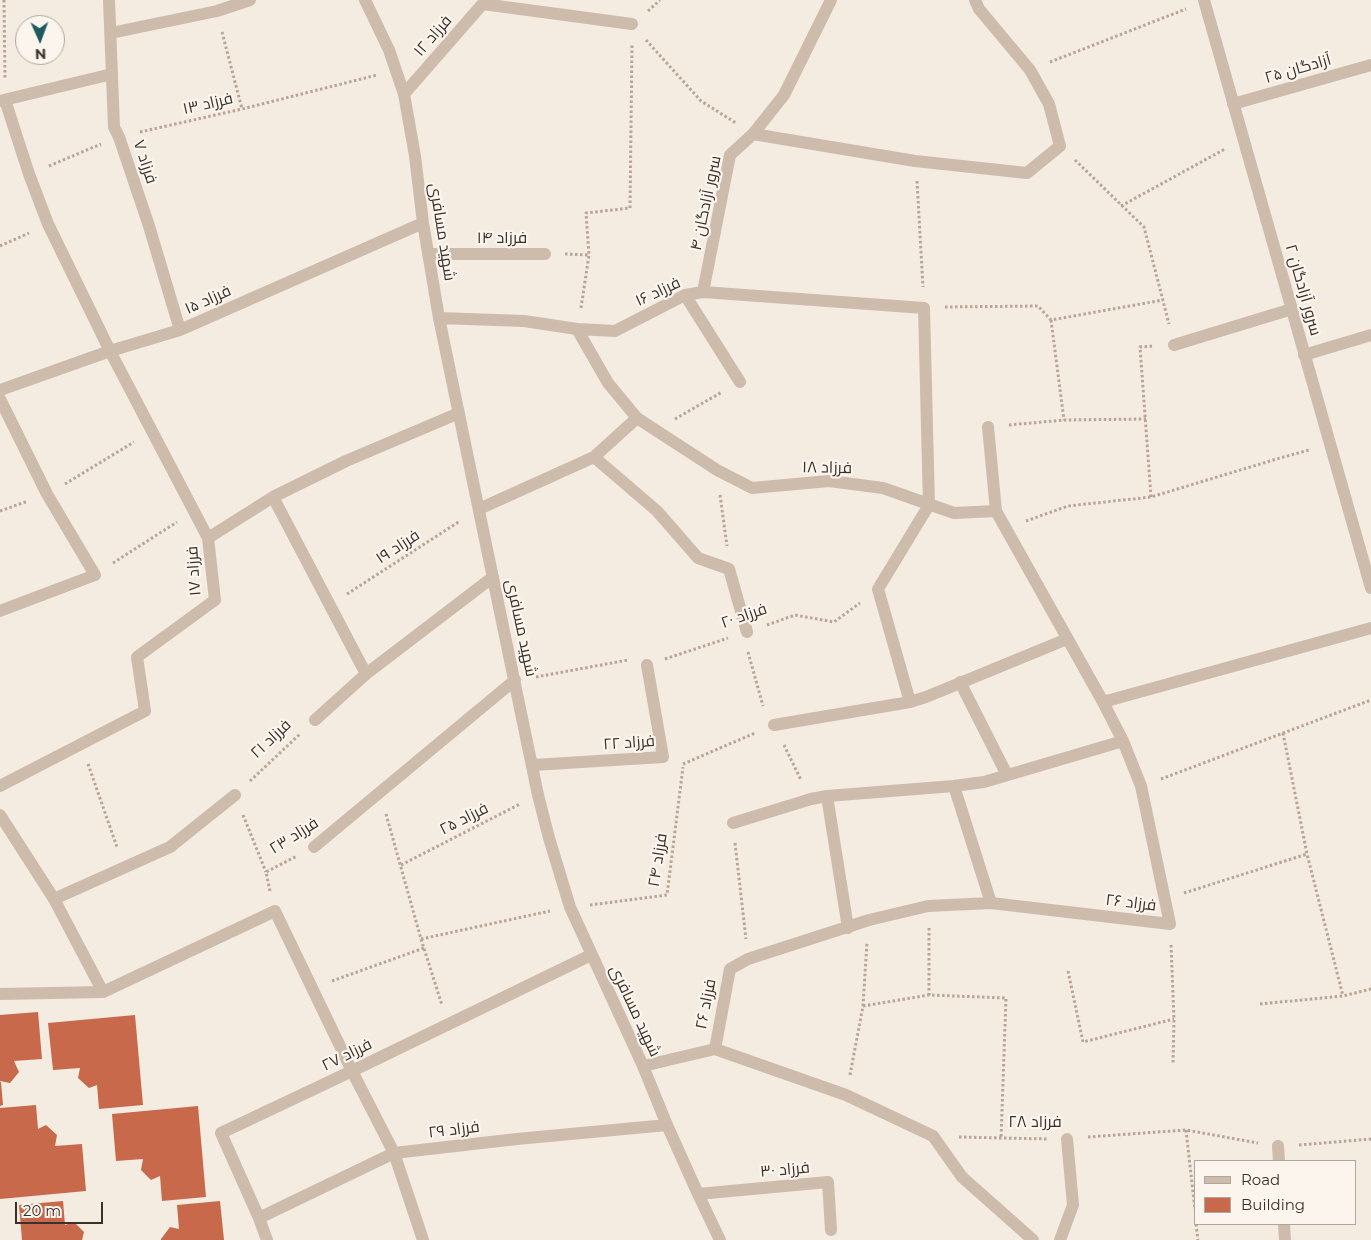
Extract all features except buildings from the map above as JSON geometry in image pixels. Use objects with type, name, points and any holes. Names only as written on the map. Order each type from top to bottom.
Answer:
[{"type":"street","name":"فرزاد ۷","points":[[109,0],[114,127],[149,226],[180,330]]},
{"type":"street","points":[[110,33],[217,11],[250,0]]},
{"type":"street","name":"شهید مسافری","points":[[365,0],[389,50],[404,94],[439,318],[548,838],[570,907],[720,1240]]},
{"type":"street","name":"سرور آزادگان ۴","points":[[703,292],[730,155],[754,134],[784,95],[830,0]]},
{"type":"street","points":[[754,134],[915,161],[1027,173],[1060,146],[1049,104],[1030,70],[980,9],[975,0]]},
{"type":"street","name":"سرور آزادگان ۲","points":[[1204,1],[1371,588]]},
{"type":"street","points":[[485,2],[632,24]]},
{"type":"street","name":"فرزاد ۱۲","points":[[404,94],[485,2]]},
{"type":"street","name":"آزادگان ۲۵","points":[[1234,104],[1371,65]]},
{"type":"street","points":[[112,74],[2,101],[48,224],[110,351],[208,538]]},
{"type":"street","name":"فرزاد ۱۵","points":[[0,390],[110,351],[180,330],[423,223]]},
{"type":"street","name":"فرزاد ۱۴","points":[[429,254],[545,254]]},
{"type":"street","name":"فرزاد ۱۶","points":[[439,318],[524,320],[577,329],[615,331],[685,295],[703,292],[924,308]]},
{"type":"street","points":[[685,295],[740,382]]},
{"type":"street","points":[[910,702],[878,590],[929,505],[924,308]]},
{"type":"street","points":[[1174,345],[1292,309]]},
{"type":"street","name":"فرزاد ۱۸","points":[[577,329],[608,383],[637,418],[717,470],[752,488],[830,481],[883,488],[954,513],[996,511]]},
{"type":"street","points":[[1304,355],[1371,335]]},
{"type":"street","points":[[0,399],[47,494],[95,575],[0,611]]},
{"type":"street","name":"فرزاد ۱۷","points":[[0,786],[145,711],[137,657],[215,600],[208,538],[273,497],[346,461],[459,413]]},
{"type":"street","points":[[479,509],[594,457],[637,418]]},
{"type":"street","points":[[988,427],[996,511],[1103,702],[1371,628]]},
{"type":"street","points":[[594,457],[658,511],[698,558],[729,569],[747,632]]},
{"type":"street","points":[[273,497],[366,674]]},
{"type":"street","name":"فرزاد ۲۱","points":[[315,720],[366,674],[493,577]]},
{"type":"street","points":[[774,725],[910,702],[1067,639]]},
{"type":"street","name":"فرزاد ۲۲","points":[[533,765],[664,757],[647,665]]},
{"type":"street","name":"فرزاد ۲۳","points":[[314,847],[515,680]]},
{"type":"street","points":[[960,682],[1007,775]]},
{"type":"street","name":"فرزاد ۲۶","points":[[715,1049],[730,969],[748,959],[868,920],[928,906],[991,903],[1170,924],[1141,786],[1123,741],[1103,702]]},
{"type":"street","points":[[733,823],[811,799],[827,796],[984,782],[1123,741]]},
{"type":"street","points":[[954,786],[991,903]]},
{"type":"street","points":[[54,899],[170,847],[235,795]]},
{"type":"street","points":[[827,796],[848,928]]},
{"type":"street","points":[[0,815],[54,899],[103,992]]},
{"type":"street","points":[[0,994],[103,992],[274,911],[394,1153],[423,1240]]},
{"type":"street","name":"فرزاد ۲۷","points":[[267,1240],[221,1132],[352,1071],[591,955]]},
{"type":"street","points":[[643,1066],[715,1049],[846,1095],[933,1136],[962,1177],[1033,1240]]},
{"type":"street","name":"فرزاد ۲۹","points":[[259,1218],[394,1153],[667,1125]]},
{"type":"street","points":[[1060,1240],[1073,1205],[1067,1139]]},
{"type":"street","points":[[1278,1146],[1279,1160]]},
{"type":"street","name":"فرزاد ۳۰","points":[[698,1194],[828,1182],[831,1230]]},
{"type":"street","points":[[1284,1225],[1285,1240]]},
{"type":"path","points":[[2,101],[4,0]]},
{"type":"path","points":[[1030,70],[1204,1]]},
{"type":"path","points":[[217,11],[242,109]]},
{"type":"path","points":[[632,24],[701,101],[754,134]]},
{"type":"path","points":[[577,329],[589,255],[586,213],[630,208],[632,24]]},
{"type":"path","name":"فرزاد ۱۳","points":[[29,174],[119,137],[242,109],[397,70]]},
{"type":"path","points":[[1121,206],[1243,139]]},
{"type":"path","points":[[1060,146],[1144,227],[1163,300],[1174,345],[1140,347],[1151,498]]},
{"type":"path","points":[[915,161],[924,308],[1038,306],[1051,320],[1064,420]]},
{"type":"path","points":[[0,246],[48,224]]},
{"type":"path","points":[[1051,320],[1163,300]]},
{"type":"path","points":[[655,430],[740,382]]},
{"type":"path","points":[[988,427],[1064,420],[1146,420]]},
{"type":"path","points":[[0,511],[47,494],[152,431]]},
{"type":"path","points":[[1006,528],[1068,506],[1151,498],[1280,458],[1331,445]]},
{"type":"path","points":[[717,470],[729,569]]},
{"type":"path","name":"فرزاد ۱۹","points":[[329,605],[479,509]]},
{"type":"path","points":[[95,575],[194,511]]},
{"type":"path","name":"فرزاد ۲۰","points":[[515,680],[627,660],[647,665],[795,615],[834,622],[878,590]]},
{"type":"path","points":[[1141,786],[1371,700]]},
{"type":"path","name":"فرزاد ۲۱","points":[[235,795],[315,720]]},
{"type":"path","points":[[664,757],[683,764],[774,725]]},
{"type":"path","points":[[1284,733],[1307,854],[1343,996]]},
{"type":"path","points":[[81,744],[124,868]]},
{"type":"path","name":"فرزاد ۲۴","points":[[570,907],[668,895],[683,764]]},
{"type":"path","points":[[379,792],[421,939],[448,1024]]},
{"type":"path","points":[[235,795],[266,872]]},
{"type":"path","name":"فرزاد ۲۵","points":[[401,865],[538,795]]},
{"type":"path","points":[[733,823],[748,959]]},
{"type":"path","name":"فرزاد ۲۳","points":[[274,911],[266,872],[314,847]]},
{"type":"path","points":[[1165,899],[1307,854]]},
{"type":"path","points":[[928,906],[929,995]]},
{"type":"path","points":[[421,939],[570,907]]},
{"type":"path","points":[[846,1095],[863,1006],[868,920]]},
{"type":"path","points":[[1170,924],[1174,1019],[1172,1064]]},
{"type":"path","points":[[312,988],[424,948]]},
{"type":"path","points":[[1068,971],[1083,1042],[1174,1019]]},
{"type":"path","points":[[1260,1004],[1343,996],[1371,989]]},
{"type":"path","points":[[863,1006],[929,995],[1006,998],[1001,1139]]},
{"type":"path","points":[[1186,1130],[1194,1201]]},
{"type":"path","name":"فرزاد ۲۸","points":[[933,1136],[1067,1139],[1186,1130],[1278,1146],[1371,1140]]},
{"type":"path","points":[[1196,1225],[1198,1240]]}]
